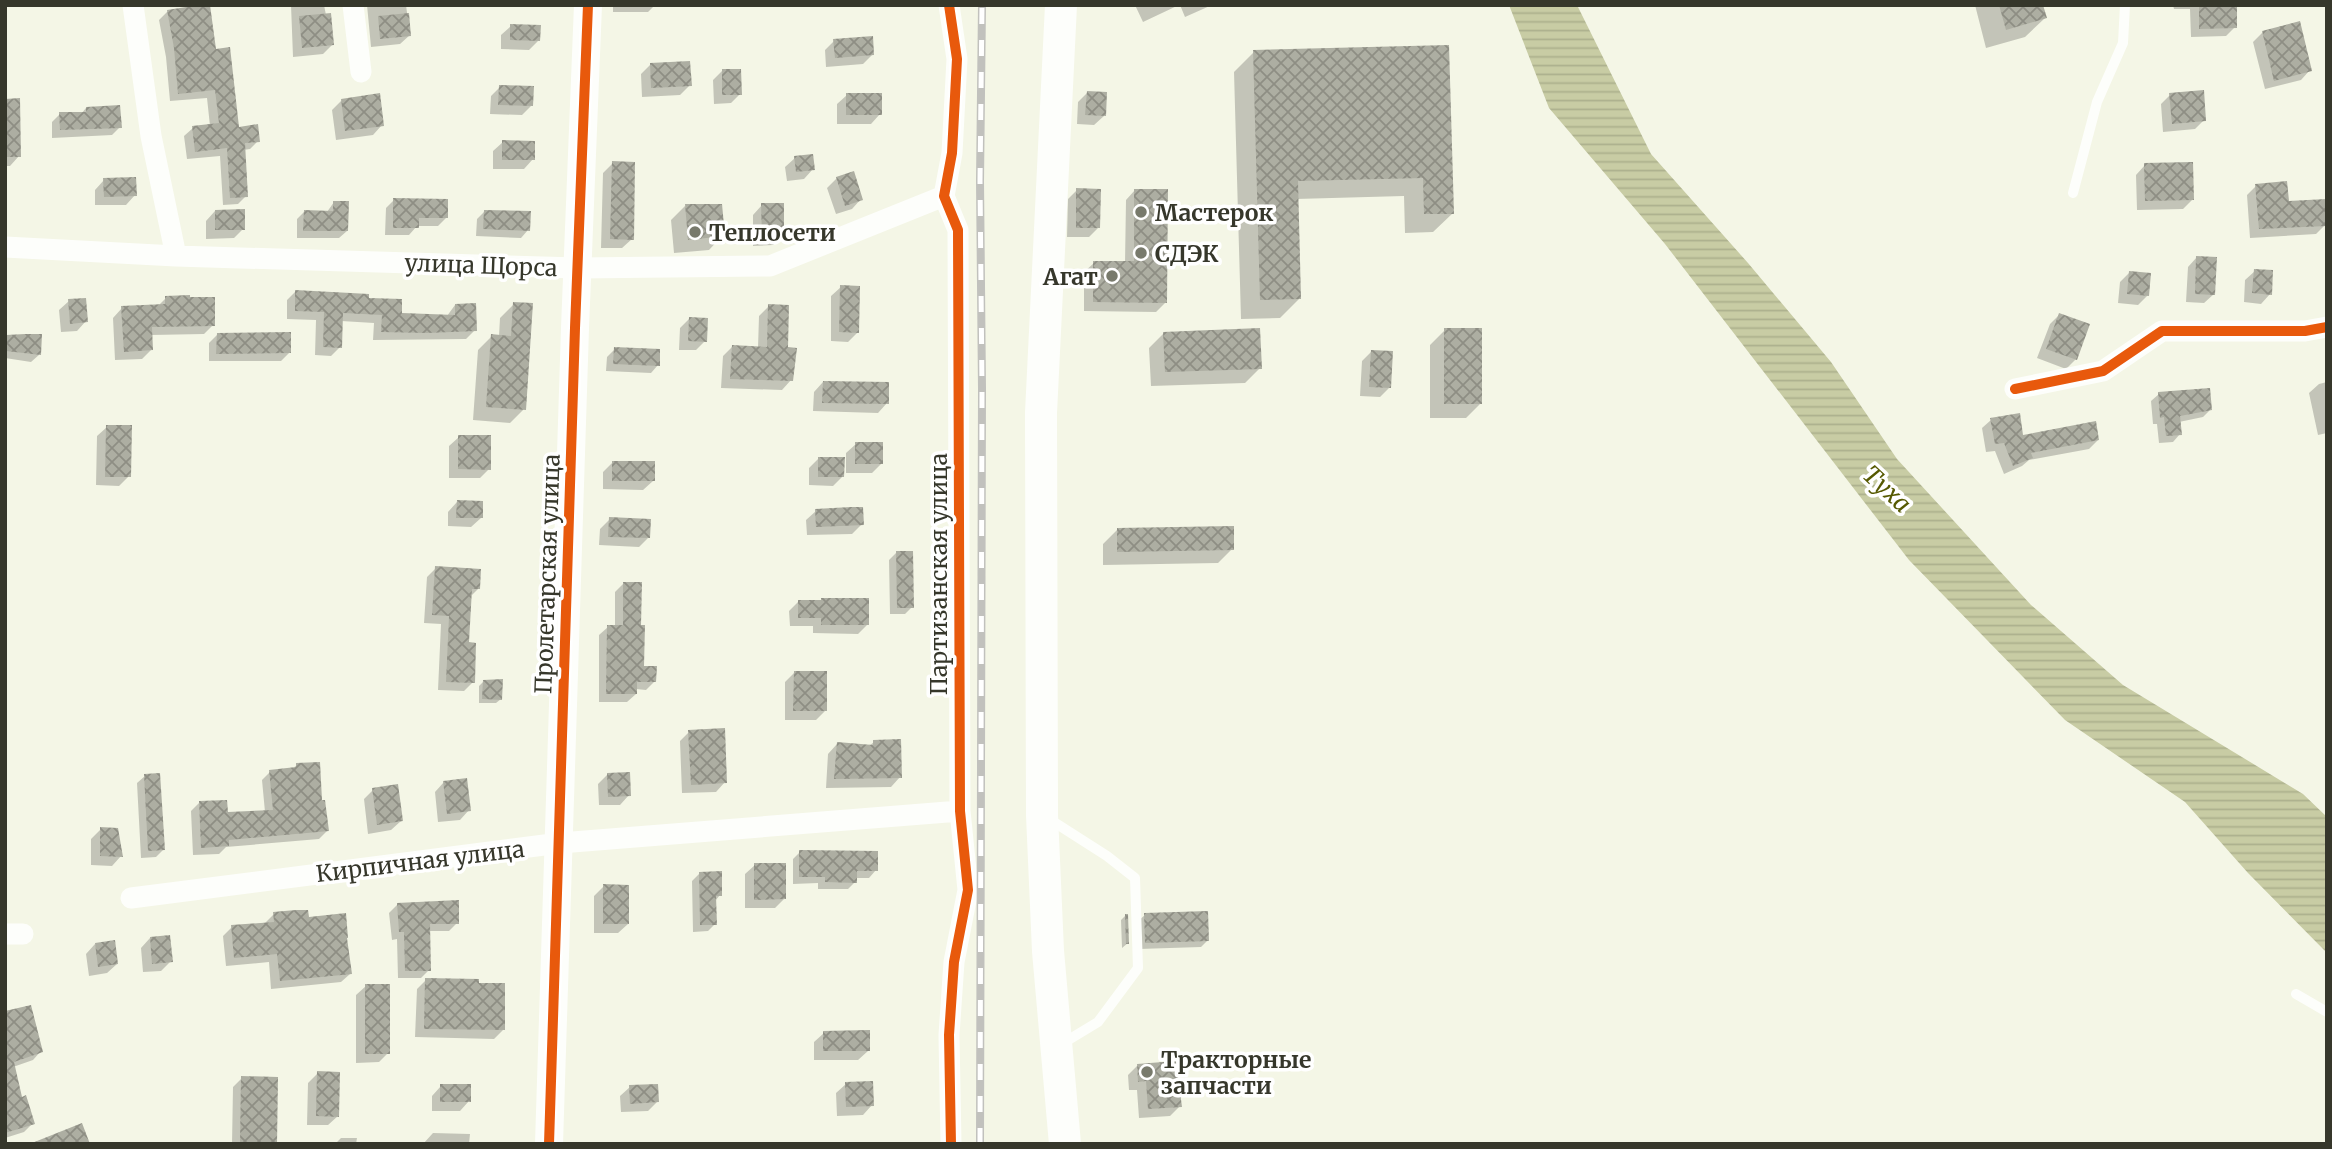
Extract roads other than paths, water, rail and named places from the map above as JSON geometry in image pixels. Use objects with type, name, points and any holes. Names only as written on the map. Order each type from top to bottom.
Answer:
[{"type":"main road","points":[[1061,5],[1041,413],[1042,815],[1048,951],[1065,1144]]},
{"type":"street","points":[[133,5],[151,136],[176,256]]},
{"type":"street","points":[[353,5],[361,72]]},
{"type":"street","name":"Пролетарская улица","points":[[549,1144],[588,5]]},
{"type":"street","points":[[944,196],[952,153],[957,60],[949,5]]},
{"type":"street","name":"улица Щорса","points":[[5,247],[176,256],[577,268],[770,266],[944,196]]},
{"type":"street","name":"Партизанская улица","points":[[944,196],[958,230],[960,811],[968,890],[953,974],[950,1035],[951,1144]]},
{"type":"street","points":[[2015,389],[2103,371],[2162,331],[2305,331],[2327,327]]},
{"type":"street","name":"Кирпичная улица","points":[[131,898],[560,843],[960,811]]},
{"type":"lane","points":[[2073,193],[2097,102],[2123,43],[2125,5]]},
{"type":"lane","points":[[1042,815],[1107,856],[1135,878],[1138,968],[1098,1022],[1055,1048]]},
{"type":"lane","points":[[2297,994],[2327,1013]]},
{"type":"water","name":"Туха","points":[[1509,5],[1577,5],[1651,154],[1831,362],[1897,459],[2031,605],[2123,685],[2303,794],[2327,817],[2327,953],[2248,873],[2185,802],[2065,720],[1909,560],[1665,244],[1549,108]]},
{"type":"railway","points":[[980,1144],[982,5]]},
{"type":"place","name":"Мастерок","points":[[1141,212]]},
{"type":"place","name":"Теплосети","points":[[695,232]]},
{"type":"place","name":"СДЭК","points":[[1141,253]]},
{"type":"place","name":"Агат","points":[[1112,276]]},
{"type":"place","name":"Тракторные запчасти","points":[[1147,1072]]}]
